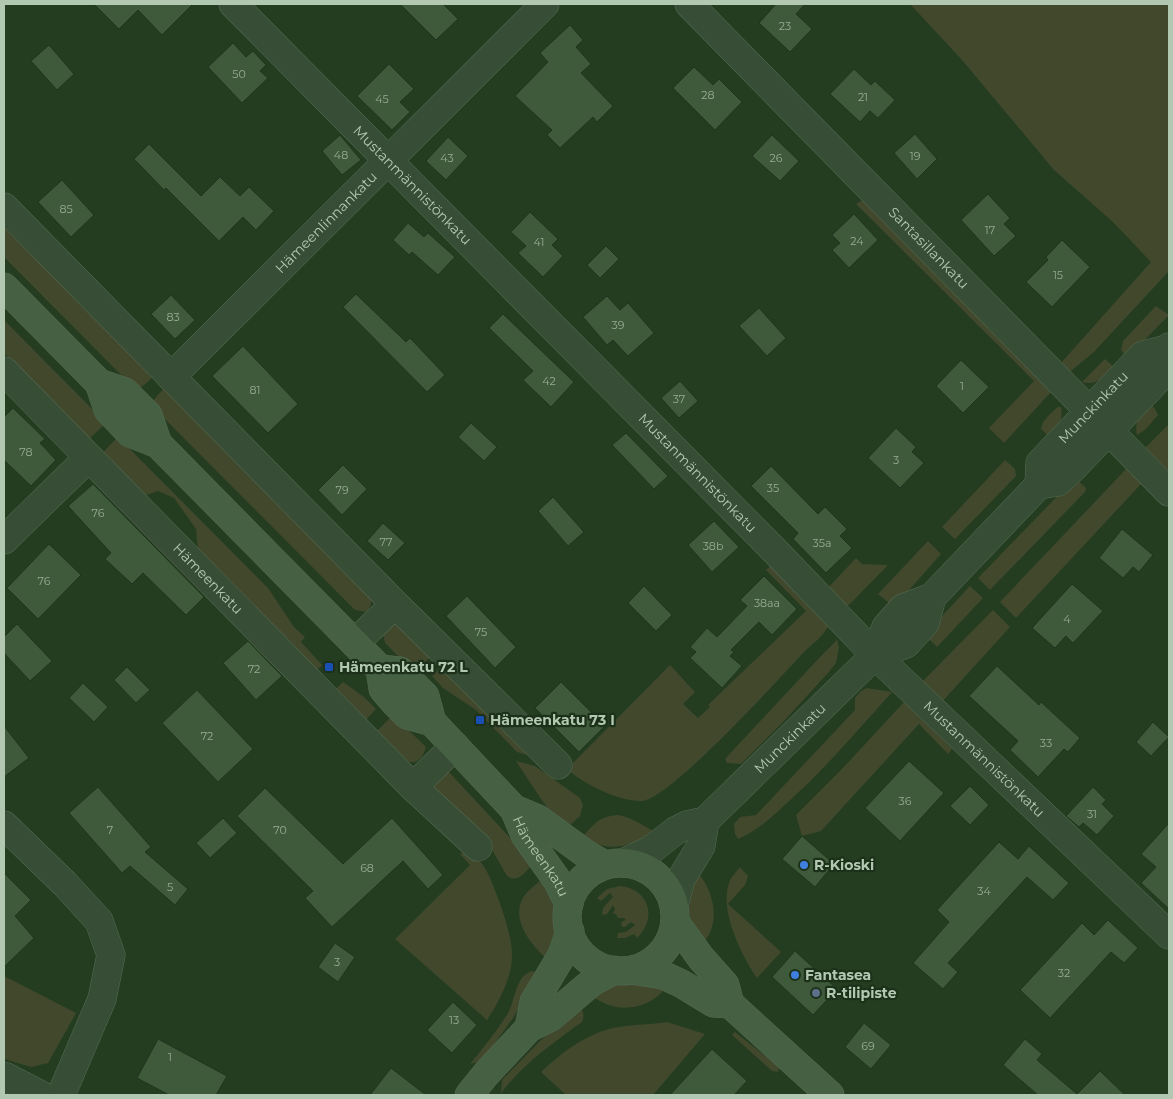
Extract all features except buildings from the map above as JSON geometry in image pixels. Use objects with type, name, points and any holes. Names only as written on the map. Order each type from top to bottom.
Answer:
[{"type":"main road","name":"Hämeenkatu","points":[[4,287],[99,383],[108,410],[130,433],[158,444],[380,669],[383,689],[395,703],[407,715],[432,722],[514,809],[524,835],[557,880],[569,904]]},
{"type":"main road","name":"Hämeenkatu","points":[[514,809],[538,819],[586,854],[614,864]]},
{"type":"main road","points":[[730,1004],[713,1003],[682,984],[663,976],[597,965],[583,955],[573,940],[568,923],[569,904],[576,888],[588,874],[614,864],[641,866],[657,876],[668,889],[674,914],[701,958],[725,985],[730,1004],[830,1095]]},
{"type":"main road","points":[[469,1095],[529,1028],[551,1017],[592,982],[623,970],[648,964],[661,953],[671,939],[674,914]]},
{"type":"main road","points":[[529,1028],[534,1002],[562,955],[570,931]]},
{"type":"street","name":"Mustanmännistönkatu","points":[[233,4],[775,551],[875,655],[1169,935]]},
{"type":"street","name":"Hämeenlinnankatu","points":[[171,377],[546,4]]},
{"type":"street","name":"Santasillankatu","points":[[689,4],[1169,492]]},
{"type":"street","points":[[4,207],[395,604],[558,765]]},
{"type":"street","name":"Munckinkatu","points":[[614,864],[651,850],[687,825],[705,821],[875,655],[906,644],[924,624],[932,597],[1039,485],[1058,482],[1163,374],[1168,348],[1142,355],[1040,463],[1039,485]]},
{"type":"street","name":"Hämeenkatu","points":[[4,371],[413,787],[478,848]]},
{"type":"street","points":[[4,540],[88,458]]},
{"type":"street","points":[[355,643],[395,604]]},
{"type":"street","points":[[413,787],[454,746]]},
{"type":"street","points":[[674,914],[681,880],[700,846],[705,821]]},
{"type":"street","points":[[4,825],[65,884],[99,921],[110,955],[102,999],[61,1095]]},
{"type":"green space","points":[[910,4],[1169,4],[1169,271],[1094,352],[1071,371],[1060,364],[1151,262],[1113,222],[1054,170],[962,60]]},
{"type":"green space","points":[[864,199],[1052,391],[1004,443],[989,428],[1034,381],[856,204]]},
{"type":"green space","points":[[4,222],[152,373],[151,379],[137,391],[4,257]]},
{"type":"green space","points":[[1156,306],[1169,315],[1127,358],[1121,350],[1123,341]]},
{"type":"green space","points":[[4,320],[106,423],[89,439],[4,353]]},
{"type":"green space","points":[[1105,359],[1117,370],[1096,382],[1082,382]]},
{"type":"green space","points":[[165,387],[369,592],[371,603],[366,612],[355,610],[150,404]]},
{"type":"green space","points":[[1149,402],[1158,415],[1146,429],[1137,435],[1137,421]]},
{"type":"green space","points":[[1058,407],[1061,407],[1062,416],[1052,439],[1041,429],[1045,420]]},
{"type":"green space","points":[[1169,424],[1169,477],[1144,449]]},
{"type":"green space","points":[[118,437],[268,588],[294,627],[305,637],[301,642],[322,665],[317,670],[198,550],[196,529],[174,498],[158,491],[144,496],[103,452]]},
{"type":"green space","points":[[1005,460],[1015,469],[1016,476],[955,539],[942,527]]},
{"type":"green space","points":[[1127,468],[1142,483],[1016,618],[1000,602]]},
{"type":"green space","points":[[1075,478],[1086,488],[1085,492],[990,590],[978,578]]},
{"type":"green space","points":[[928,541],[941,554],[894,607],[878,594]]},
{"type":"green space","points":[[856,558],[862,564],[888,565],[846,606],[827,589]]},
{"type":"green space","points":[[771,565],[829,625],[821,637],[803,653],[724,736],[675,781],[656,795],[642,801],[623,799],[602,791],[567,769],[670,665],[695,692],[683,704],[698,718],[710,707],[708,705],[806,611],[766,570]]},
{"type":"green space","points":[[970,586],[983,598],[937,647],[926,636],[929,630]]},
{"type":"green space","points":[[993,610],[1010,627],[940,704],[921,683]]},
{"type":"green space","points":[[392,625],[399,625],[431,656],[415,673],[385,643],[383,634]]},
{"type":"green space","points":[[837,640],[839,647],[836,663],[828,673],[741,764],[727,763],[725,759]]},
{"type":"green space","points":[[442,666],[531,756],[517,752],[476,710],[443,688],[432,676]]},
{"type":"green space","points":[[343,682],[364,697],[376,709],[365,721],[335,690]]},
{"type":"green space","points":[[867,688],[892,692],[815,777],[764,823],[738,839],[735,834],[734,824],[740,817],[756,815],[855,710],[855,698],[861,691]]},
{"type":"green space","points":[[905,701],[952,749],[948,754],[919,724],[821,831],[802,836],[796,815]]},
{"type":"green space","points":[[393,715],[426,747],[421,757],[415,762],[409,762],[402,758],[376,732]]},
{"type":"green space","points":[[516,761],[535,766],[580,798],[583,805],[580,816],[569,826],[550,811]]},
{"type":"green space","points":[[441,772],[449,772],[514,842],[531,866],[523,875],[514,879],[507,876],[491,848],[439,796],[433,786]]},
{"type":"green space","points":[[618,815],[637,822],[654,832],[627,845],[610,847],[592,842],[583,836],[598,821]]},
{"type":"green space","points":[[470,850],[485,868],[494,886],[507,924],[512,947],[510,972],[507,981],[487,1020],[395,939],[470,865],[460,854]]},
{"type":"green space","points":[[740,867],[748,876],[745,885],[728,904],[781,952],[757,978],[739,946],[727,907],[729,883]]},
{"type":"green space","points":[[697,872],[708,888],[714,916],[709,934],[704,942],[691,922],[687,910],[687,898]]},
{"type":"green space","points":[[540,881],[551,900],[555,918],[553,937],[546,958],[525,933],[519,910],[524,896]]},
{"type":"green space","points":[[620,886],[630,888],[638,893],[644,898],[647,906],[647,922],[637,938],[634,934],[625,938],[617,938],[618,933],[626,932],[635,925],[631,922],[622,927],[621,922],[626,920],[618,918],[616,914],[613,914],[615,909],[613,905],[607,914],[602,915],[603,908],[613,897],[610,893],[601,901],[597,898],[607,889]]},
{"type":"green space","points":[[532,971],[539,974],[513,1018],[482,1061],[470,1064],[495,1033],[508,1013],[522,978]]},
{"type":"green space","points":[[4,976],[76,1013],[48,1063],[31,1067],[4,1059]]},
{"type":"green space","points":[[624,980],[666,988],[650,1001],[630,1007],[611,1006],[592,996],[604,987]]},
{"type":"green space","points":[[580,1006],[583,1014],[582,1022],[529,1063],[501,1093],[502,1080],[542,1039]]},
{"type":"green space","points":[[667,1022],[705,1034],[653,1095],[566,1095],[541,1072],[572,1046],[599,1032],[623,1026]]},
{"type":"green space","points":[[735,1032],[779,1067],[778,1072],[772,1071],[732,1035]]},
{"type":"place","name":"Hämeenkatu 72 L","points":[[329,667]]},
{"type":"place","name":"Hämeenkatu 73 I","points":[[480,720]]},
{"type":"place","name":"R-Kioski","points":[[804,865]]},
{"type":"place","name":"Fantasea","points":[[795,975]]},
{"type":"place","name":"R-tilipiste","points":[[816,993]]}]
